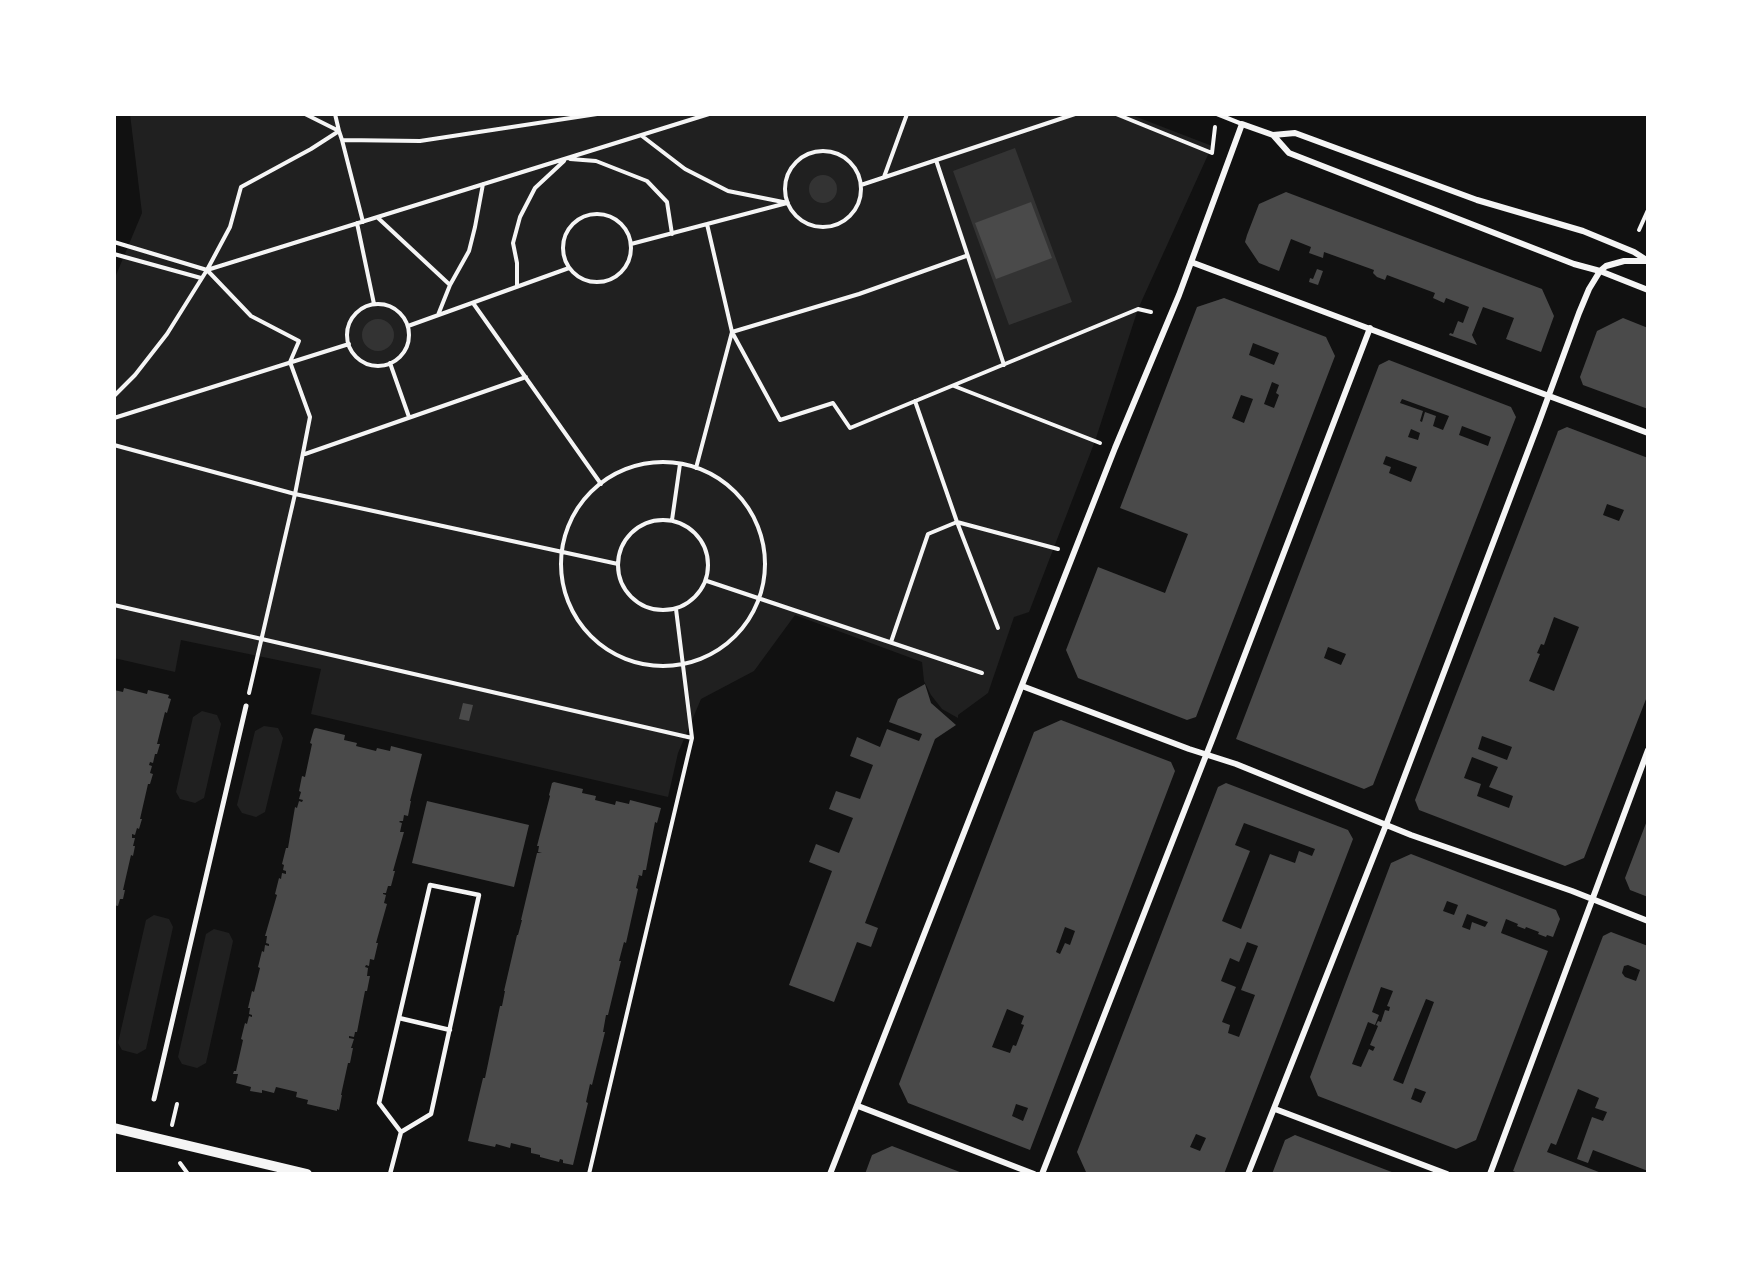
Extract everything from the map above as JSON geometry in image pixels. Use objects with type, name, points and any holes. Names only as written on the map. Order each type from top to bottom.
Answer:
[{"type":"street","points":[[830,1174],[1115,448],[1191,262],[1242,124],[1273,135],[1295,133],[1478,200],[1583,231],[1634,252],[1648,261]]},
{"type":"street","points":[[1273,135],[1289,153],[1574,264],[1648,290]]},
{"type":"street","points":[[1248,1174],[1386,825],[1589,289],[1600,272],[1614,262],[1648,261]]},
{"type":"street","points":[[1191,262],[1648,433]]},
{"type":"street","points":[[1042,1174],[1370,328]]},
{"type":"street","points":[[1022,686],[1189,749],[1236,764],[1386,825],[1648,921]]},
{"type":"street","points":[[154,1099],[246,706]]},
{"type":"street","points":[[1490,1174],[1648,750]]},
{"type":"street","points":[[858,1106],[1034,1174]]},
{"type":"street","points":[[1275,1109],[1447,1174]]},
{"type":"street","points":[[114,1128],[307,1174]]},
{"type":"lane","points":[[1217,114],[1242,124]]},
{"type":"lane","points":[[390,1174],[400,1132],[431,1114],[479,895],[430,885],[379,1103],[400,1132]]},
{"type":"lane","points":[[399,1018],[450,1030]]},
{"type":"path","points":[[305,114],[339,131]]},
{"type":"path","points":[[335,114],[363,222]]},
{"type":"path","points":[[342,140],[420,141],[597,114]]},
{"type":"path","points":[[207,270],[709,114]]},
{"type":"path","points":[[884,177],[907,114]]},
{"type":"path","points":[[861,185],[1076,114]]},
{"type":"path","points":[[1116,114],[1212,153],[1216,124]]},
{"type":"path","points":[[114,396],[135,375],[167,334],[207,270],[230,227],[241,187],[339,131]]},
{"type":"path","points":[[642,135],[685,169],[728,190],[788,203]]},
{"type":"path","points":[[814,153],[839,154],[858,172],[861,185],[861,197],[857,208],[849,218],[833,226],[815,226],[794,214],[785,191],[787,178],[793,167],[802,158],[814,153]]},
{"type":"path","points":[[517,287],[517,263],[513,243],[520,217],[535,188],[566,159],[596,162],[647,181],[667,202],[672,234]]},
{"type":"path","points":[[936,160],[1004,365]]},
{"type":"path","points":[[438,315],[450,285],[469,251],[483,184]]},
{"type":"path","points":[[631,244],[788,203]]},
{"type":"path","points":[[1639,230],[1648,210]]},
{"type":"path","points":[[601,214],[612,218],[628,234],[631,244],[626,266],[609,280],[598,283],[587,281],[577,276],[569,268],[562,247],[571,226],[580,219],[601,214]]},
{"type":"path","points":[[377,217],[450,285]]},
{"type":"path","points":[[357,223],[374,304]]},
{"type":"path","points":[[708,224],[732,332],[780,420],[833,403],[850,428],[1138,309],[1151,312]]},
{"type":"path","points":[[114,242],[207,270],[251,316],[298,341],[290,362],[310,417],[304,454],[246,706]]},
{"type":"path","points":[[114,254],[201,278]]},
{"type":"path","points":[[732,332],[859,294],[966,256]]},
{"type":"path","points":[[408,326],[569,268]]},
{"type":"path","points":[[473,303],[601,484]]},
{"type":"path","points":[[374,304],[383,304],[399,311],[405,318],[410,336],[403,354],[390,363],[377,366],[367,364],[353,353],[349,344],[348,327],[358,312],[374,304]]},
{"type":"path","points":[[696,468],[732,332]]},
{"type":"path","points":[[114,418],[349,344]]},
{"type":"path","points":[[390,363],[409,417]]},
{"type":"path","points":[[304,454],[526,377]]},
{"type":"path","points":[[953,386],[1115,448]]},
{"type":"path","points":[[915,401],[957,522],[998,628]]},
{"type":"path","points":[[114,445],[295,494],[618,564]]},
{"type":"path","points":[[652,463],[680,464],[696,468],[720,480],[734,491],[756,520],[764,546],[766,572],[760,599],[742,630],[716,652],[682,665],[658,667],[635,662],[613,653],[593,639],[578,620],[567,599],[562,576],[562,552],[567,532],[586,498],[601,484],[625,470],[652,463]]},
{"type":"path","points":[[672,520],[680,464]]},
{"type":"path","points":[[656,520],[672,520],[687,526],[699,536],[706,550],[709,566],[706,581],[694,599],[676,609],[661,611],[647,608],[625,591],[619,578],[618,564],[621,548],[629,535],[641,525],[656,520]]},
{"type":"path","points":[[891,642],[928,534],[957,522],[1058,549]]},
{"type":"path","points":[[706,581],[982,673]]},
{"type":"path","points":[[114,605],[692,738]]},
{"type":"path","points":[[589,1174],[692,738],[676,609]]},
{"type":"path","points":[[184,1169],[188,1174]]},
{"type":"shaded area","points":[[130,114],[1129,114],[1212,146],[1138,309],[1095,441],[1029,612],[1014,617],[988,693],[958,715],[958,718],[942,709],[931,695],[924,681],[922,662],[795,615],[754,671],[701,699],[678,753],[668,797],[311,714],[321,669],[181,640],[175,672],[114,658],[114,280],[142,213]]},
{"type":"shaded area","points":[[1015,148],[1072,302],[1009,325],[953,171]]},
{"type":"shaded area","points":[[823,175],[833,179],[837,189],[833,199],[823,203],[813,199],[809,189],[813,179]]},
{"type":"shaded area","points":[[378,319],[389,324],[394,335],[389,346],[378,351],[367,346],[362,335],[367,324]]},
{"type":"shaded area","points":[[202,711],[217,715],[221,724],[204,798],[195,803],[180,799],[176,792],[193,717]]},
{"type":"shaded area","points":[[264,726],[278,728],[283,738],[265,812],[256,817],[242,813],[237,805],[255,731]]},
{"type":"shaded area","points":[[154,915],[169,919],[173,927],[146,1049],[137,1054],[122,1050],[118,1043],[146,920]]},
{"type":"shaded area","points":[[214,929],[229,933],[233,941],[206,1063],[197,1068],[182,1064],[178,1057],[206,934]]},
{"type":"building","points":[[1286,192],[1542,289],[1554,316],[1541,352],[1506,339],[1514,318],[1483,307],[1472,335],[1477,345],[1449,335],[1453,334],[1458,321],[1463,323],[1469,307],[1446,298],[1444,303],[1433,298],[1435,293],[1387,275],[1385,280],[1377,277],[1373,273],[1374,270],[1324,252],[1323,258],[1309,253],[1311,247],[1291,239],[1279,271],[1259,263],[1245,242],[1247,235],[1259,204]]},
{"type":"building","points":[[1031,202],[1052,258],[996,279],[975,223]]},
{"type":"building","points":[[1317,269],[1323,271],[1318,285],[1309,282],[1310,278],[1313,279]]},
{"type":"building","points":[[1224,298],[1326,337],[1335,356],[1196,717],[1187,720],[1078,678],[1066,650],[1098,567],[1165,593],[1188,534],[1120,508],[1197,307]],"holes":[[[1253,343],[1279,353],[1274,365],[1249,355]],[[1272,382],[1279,385],[1276,393],[1279,395],[1274,408],[1264,404]],[[1241,395],[1253,399],[1244,423],[1232,418]]]},
{"type":"building","points":[[1623,318],[1648,328],[1648,409],[1583,385],[1580,377],[1597,331]]},
{"type":"building","points":[[1389,360],[1511,407],[1516,417],[1373,785],[1364,789],[1236,739],[1379,365]],"holes":[[[1402,399],[1449,416],[1443,430],[1433,426],[1436,416],[1425,412],[1422,422],[1420,421],[1423,411],[1400,403]],[[1462,426],[1491,437],[1488,446],[1459,435]],[[1411,429],[1420,433],[1418,440],[1408,437]],[[1386,456],[1417,467],[1411,482],[1389,473],[1391,467],[1383,464]],[[1328,647],[1346,654],[1341,665],[1324,658]]]},
{"type":"building","points":[[1567,427],[1648,458],[1648,694],[1584,858],[1565,866],[1419,810],[1415,800],[1558,431]],"holes":[[[1607,504],[1624,510],[1619,521],[1603,515]],[[1554,617],[1579,627],[1554,691],[1529,681],[1540,654],[1537,653],[1541,644],[1544,645]],[[1482,736],[1512,747],[1507,760],[1478,749]],[[1472,757],[1498,767],[1489,787],[1513,796],[1509,808],[1477,796],[1481,784],[1464,778]]]},
{"type":"building","points":[[925,684],[931,703],[956,725],[935,739],[865,923],[878,928],[871,947],[857,942],[834,1002],[789,985],[832,871],[809,862],[816,844],[839,853],[853,818],[829,809],[836,791],[860,799],[873,765],[850,756],[857,737],[880,747],[887,729],[919,741],[922,734],[889,722],[898,699]]},
{"type":"building","points":[[124,688],[147,694],[148,690],[169,695],[168,698],[171,699],[167,713],[165,712],[157,744],[160,744],[157,754],[155,754],[153,763],[150,762],[149,765],[152,766],[150,773],[153,774],[148,784],[139,829],[137,828],[135,835],[132,834],[132,838],[135,838],[133,846],[135,846],[123,890],[125,890],[123,899],[120,899],[118,906],[114,905],[114,690],[123,692]]},
{"type":"building","points":[[463,703],[473,705],[469,721],[459,719]]},
{"type":"building","points":[[1061,720],[1171,762],[1175,771],[1030,1150],[908,1103],[899,1084],[1034,732]],"holes":[[[1065,927],[1075,931],[1070,945],[1065,943],[1060,954],[1056,952]],[[1007,1009],[1024,1016],[1021,1024],[1024,1025],[1016,1046],[1013,1045],[1010,1053],[992,1047]],[[1016,1104],[1028,1108],[1023,1121],[1012,1116]]]},
{"type":"building","points":[[316,728],[345,735],[344,740],[376,751],[377,748],[390,751],[391,746],[422,754],[408,816],[404,815],[403,821],[399,822],[402,823],[400,832],[404,832],[391,886],[388,886],[386,893],[383,893],[386,895],[384,903],[387,904],[376,943],[378,943],[374,960],[370,959],[369,966],[365,967],[368,968],[367,976],[370,976],[357,1032],[354,1037],[349,1036],[354,1039],[351,1048],[353,1048],[337,1111],[307,1104],[308,1100],[296,1097],[297,1092],[276,1087],[274,1093],[262,1090],[262,1093],[250,1091],[251,1087],[236,1083],[238,1074],[233,1074],[236,1071],[245,1023],[247,1024],[249,1016],[252,1017],[249,1014],[250,1008],[248,1008],[260,968],[258,967],[262,951],[264,952],[265,945],[269,946],[266,943],[267,936],[265,936],[277,895],[275,894],[279,878],[281,879],[282,873],[286,874],[282,864],[286,848],[288,848],[295,807],[297,808],[299,801],[303,800],[299,799],[301,792],[299,791],[302,776],[305,777],[312,744],[310,743]]},
{"type":"building","points":[[554,782],[583,789],[582,793],[596,796],[595,800],[615,805],[616,801],[629,804],[630,800],[661,808],[657,823],[655,822],[646,870],[643,870],[642,876],[638,875],[636,888],[638,889],[626,943],[624,942],[608,1015],[606,1015],[603,1032],[605,1032],[592,1085],[590,1084],[586,1102],[588,1103],[573,1165],[563,1163],[560,1159],[559,1162],[540,1157],[540,1155],[531,1153],[531,1148],[511,1143],[510,1148],[468,1141],[483,1078],[485,1078],[537,853],[542,853],[538,852],[539,846],[537,846]]},
{"type":"building","points":[[1226,783],[1348,830],[1353,839],[1224,1174],[1091,1174],[1086,1172],[1077,1152],[1218,787]],"holes":[[[1244,823],[1315,849],[1312,856],[1299,851],[1295,863],[1270,854],[1241,929],[1222,921],[1250,851],[1235,845]],[[1247,942],[1258,946],[1241,990],[1255,995],[1239,1037],[1228,1033],[1230,1025],[1222,1022],[1236,987],[1221,981],[1230,958],[1239,962]],[[1196,1134],[1206,1138],[1200,1151],[1190,1147]]]},
{"type":"building","points":[[427,801],[529,825],[514,887],[412,863]]},
{"type":"building","points":[[1648,818],[1648,897],[1630,890],[1625,878]]},
{"type":"building","points":[[1411,854],[1556,910],[1560,919],[1553,937],[1547,935],[1546,937],[1526,927],[1525,929],[1517,926],[1518,924],[1506,919],[1501,933],[1548,951],[1476,1140],[1456,1149],[1318,1096],[1310,1077],[1391,863]],"holes":[[[1447,901],[1458,905],[1454,915],[1443,911]],[[1467,914],[1488,922],[1485,927],[1472,922],[1470,930],[1462,927]],[[1381,987],[1393,991],[1387,1006],[1390,1007],[1389,1011],[1385,1010],[1381,1022],[1378,1021],[1376,1025],[1378,1026],[1370,1045],[1375,1047],[1373,1051],[1369,1049],[1361,1067],[1352,1064],[1368,1022],[1375,1025],[1379,1015],[1372,1012]],[[1426,999],[1434,1002],[1403,1084],[1393,1080]],[[1415,1088],[1426,1092],[1421,1103],[1411,1099]]]},
{"type":"building","points":[[1611,932],[1648,946],[1648,1171],[1593,1150],[1588,1163],[1577,1159],[1592,1117],[1603,1121],[1607,1112],[1595,1108],[1599,1098],[1578,1089],[1556,1145],[1551,1143],[1547,1152],[1604,1174],[1520,1174],[1513,1171],[1603,936]],"holes":[[[1628,965],[1640,970],[1636,981],[1625,977],[1622,973],[1624,966]]]},
{"type":"building","points":[[1295,1135],[1397,1174],[1272,1174],[1285,1140]]},
{"type":"building","points":[[892,1146],[965,1174],[865,1174],[872,1155]]}]
